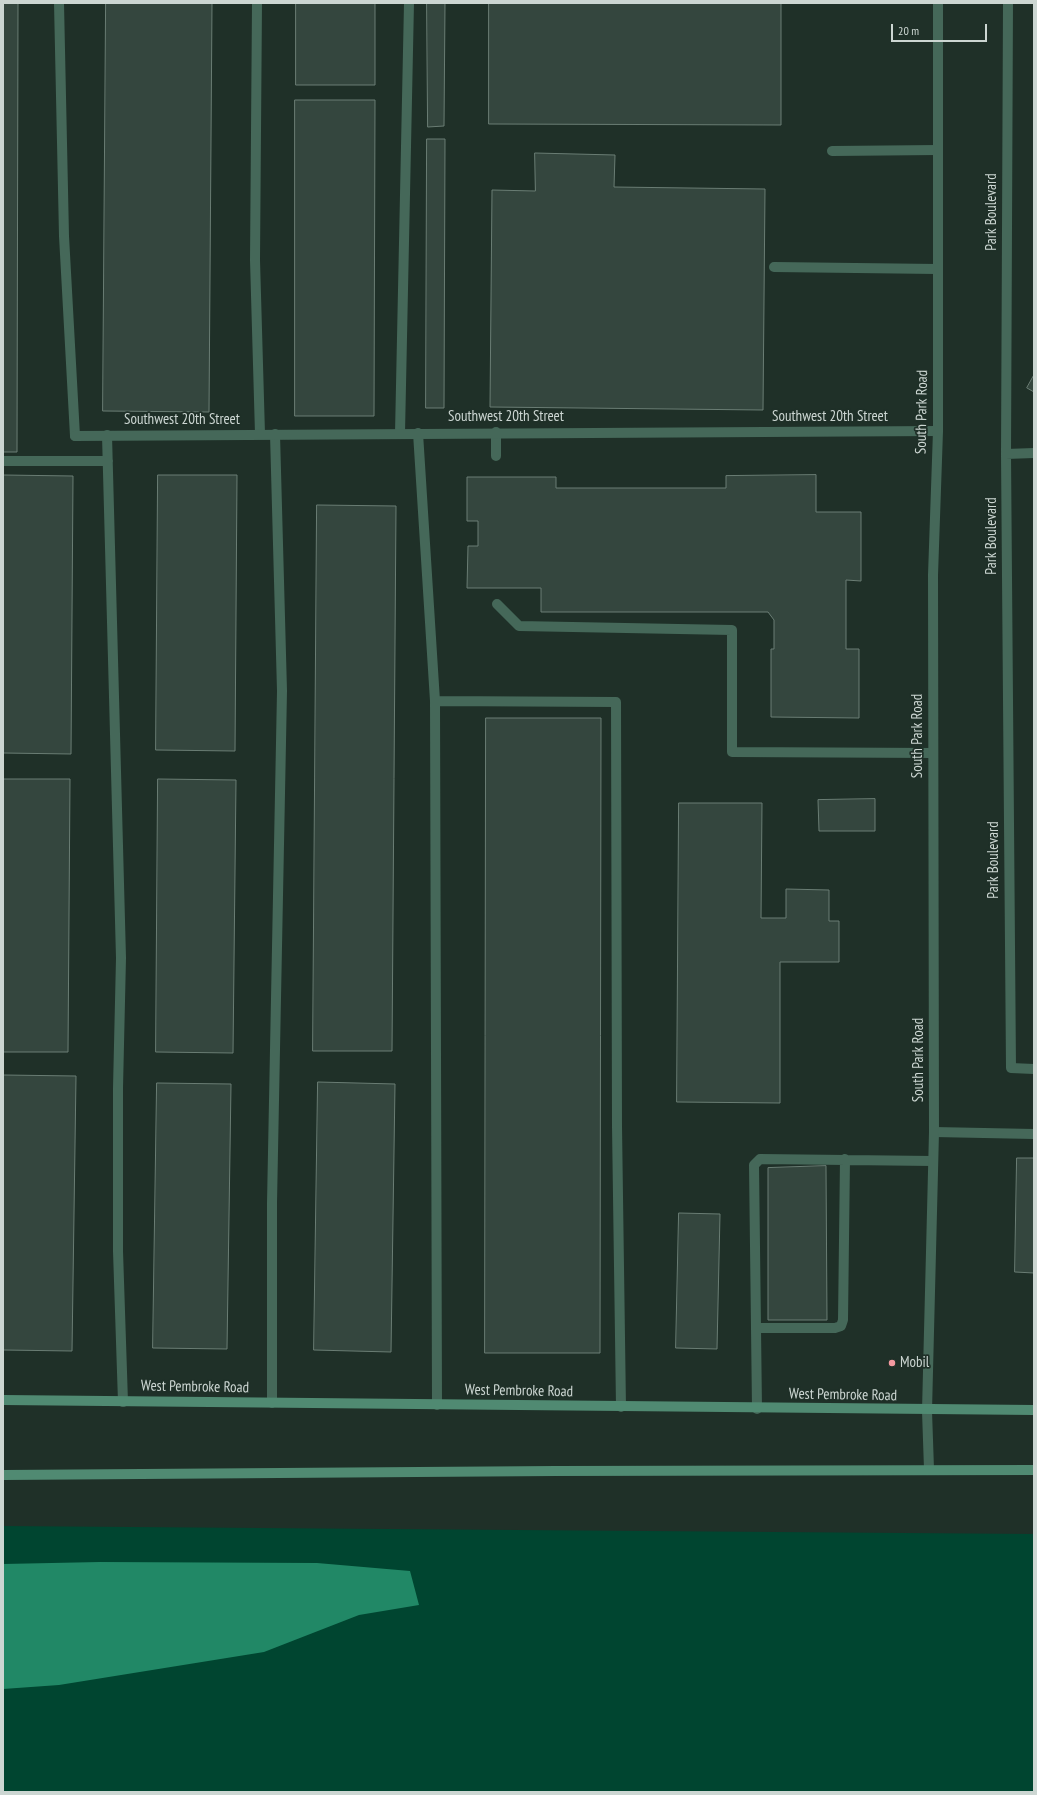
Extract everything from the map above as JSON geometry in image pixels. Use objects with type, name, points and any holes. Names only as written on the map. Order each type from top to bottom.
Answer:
[{"type":"main road","name":"West Pembroke Road","points":[[3,1400],[757,1409],[1034,1410]]},
{"type":"main road","points":[[3,1475],[929,1469],[1034,1470]]},
{"type":"street","name":"Southwest 20th Street","points":[[59,3],[64,236],[75,436],[496,432],[938,431]]},
{"type":"street","points":[[257,3],[255,260],[260,434]]},
{"type":"street","points":[[400,433],[409,3]]},
{"type":"street","name":"South Park Road","points":[[929,1469],[927,1410],[934,1132],[932,575],[938,431],[938,3]]},
{"type":"street","name":"Park Boulevard","points":[[1008,3],[1006,454],[1011,1068],[1034,1069]]},
{"type":"street","points":[[832,151],[938,150]]},
{"type":"street","points":[[774,267],[937,269]]},
{"type":"street","points":[[496,432],[496,456]]},
{"type":"street","points":[[418,433],[435,701],[437,1405]]},
{"type":"street","points":[[272,1403],[272,1195],[282,691],[276,434]]},
{"type":"street","points":[[107,435],[121,958],[118,1088],[118,1235],[123,1402]]},
{"type":"street","points":[[1006,454],[1034,453]]},
{"type":"street","points":[[3,461],[108,461]]},
{"type":"street","points":[[497,604],[519,626],[732,630],[732,752],[933,753]]},
{"type":"street","points":[[435,701],[616,702],[617,1126],[621,1407]]},
{"type":"street","points":[[934,1132],[1034,1134]]},
{"type":"street","points":[[757,1409],[754,1165],[756,1161],[760,1159],[845,1159],[933,1161]]},
{"type":"street","points":[[756,1328],[835,1328],[841,1326],[843,1320],[845,1159]]},
{"type":"shaded area","points":[[3,1526],[1034,1534],[1034,1792],[3,1792]]},
{"type":"shaded area","points":[[100,1562],[317,1563],[410,1571],[419,1605],[359,1615],[264,1652],[59,1685],[3,1689],[3,1564]]},
{"type":"building","points":[[3,3],[18,3],[17,452],[3,452]]},
{"type":"building","points":[[106,3],[212,3],[209,412],[103,411]]},
{"type":"building","points":[[296,3],[375,3],[375,85],[296,85]]},
{"type":"building","points":[[427,3],[445,3],[444,126],[428,127]]},
{"type":"building","points":[[489,3],[781,3],[781,125],[489,124]]},
{"type":"building","points":[[295,100],[375,100],[374,416],[295,416]]},
{"type":"building","points":[[427,139],[445,139],[444,408],[426,408]]},
{"type":"building","points":[[535,153],[615,155],[614,187],[765,189],[763,410],[490,407],[492,190],[535,191]]},
{"type":"building","points":[[1034,375],[1034,392],[1027,388]]},
{"type":"building","points":[[3,475],[73,476],[71,754],[3,753]]},
{"type":"building","points":[[158,475],[237,475],[235,751],[156,750]]},
{"type":"building","points":[[816,475],[816,512],[861,512],[861,581],[846,580],[846,649],[859,649],[859,718],[771,717],[771,649],[774,649],[774,620],[768,612],[541,612],[541,588],[467,588],[468,546],[478,546],[478,521],[467,521],[467,477],[556,477],[556,488],[726,488],[726,476]]},
{"type":"building","points":[[317,505],[396,506],[392,1051],[313,1051]]},
{"type":"building","points":[[486,718],[601,718],[600,1353],[485,1353]]},
{"type":"building","points":[[3,779],[70,779],[68,1052],[3,1052]]},
{"type":"building","points":[[158,779],[236,780],[233,1053],[156,1052]]},
{"type":"building","points":[[875,799],[875,831],[819,831],[818,800]]},
{"type":"building","points":[[679,803],[762,803],[761,918],[786,918],[786,889],[829,890],[829,921],[839,921],[839,962],[780,962],[780,1103],[677,1102]]},
{"type":"building","points":[[3,1075],[76,1076],[72,1351],[3,1350]]},
{"type":"building","points":[[318,1082],[395,1084],[391,1352],[314,1350]]},
{"type":"building","points":[[157,1083],[231,1084],[227,1349],[153,1348]]},
{"type":"building","points":[[1017,1158],[1034,1158],[1034,1273],[1015,1272]]},
{"type":"building","points":[[826,1166],[827,1320],[768,1320],[768,1168]]},
{"type":"building","points":[[679,1213],[720,1214],[717,1349],[676,1348]]},
{"type":"place","name":"Mobil","points":[[892,1363]]}]
